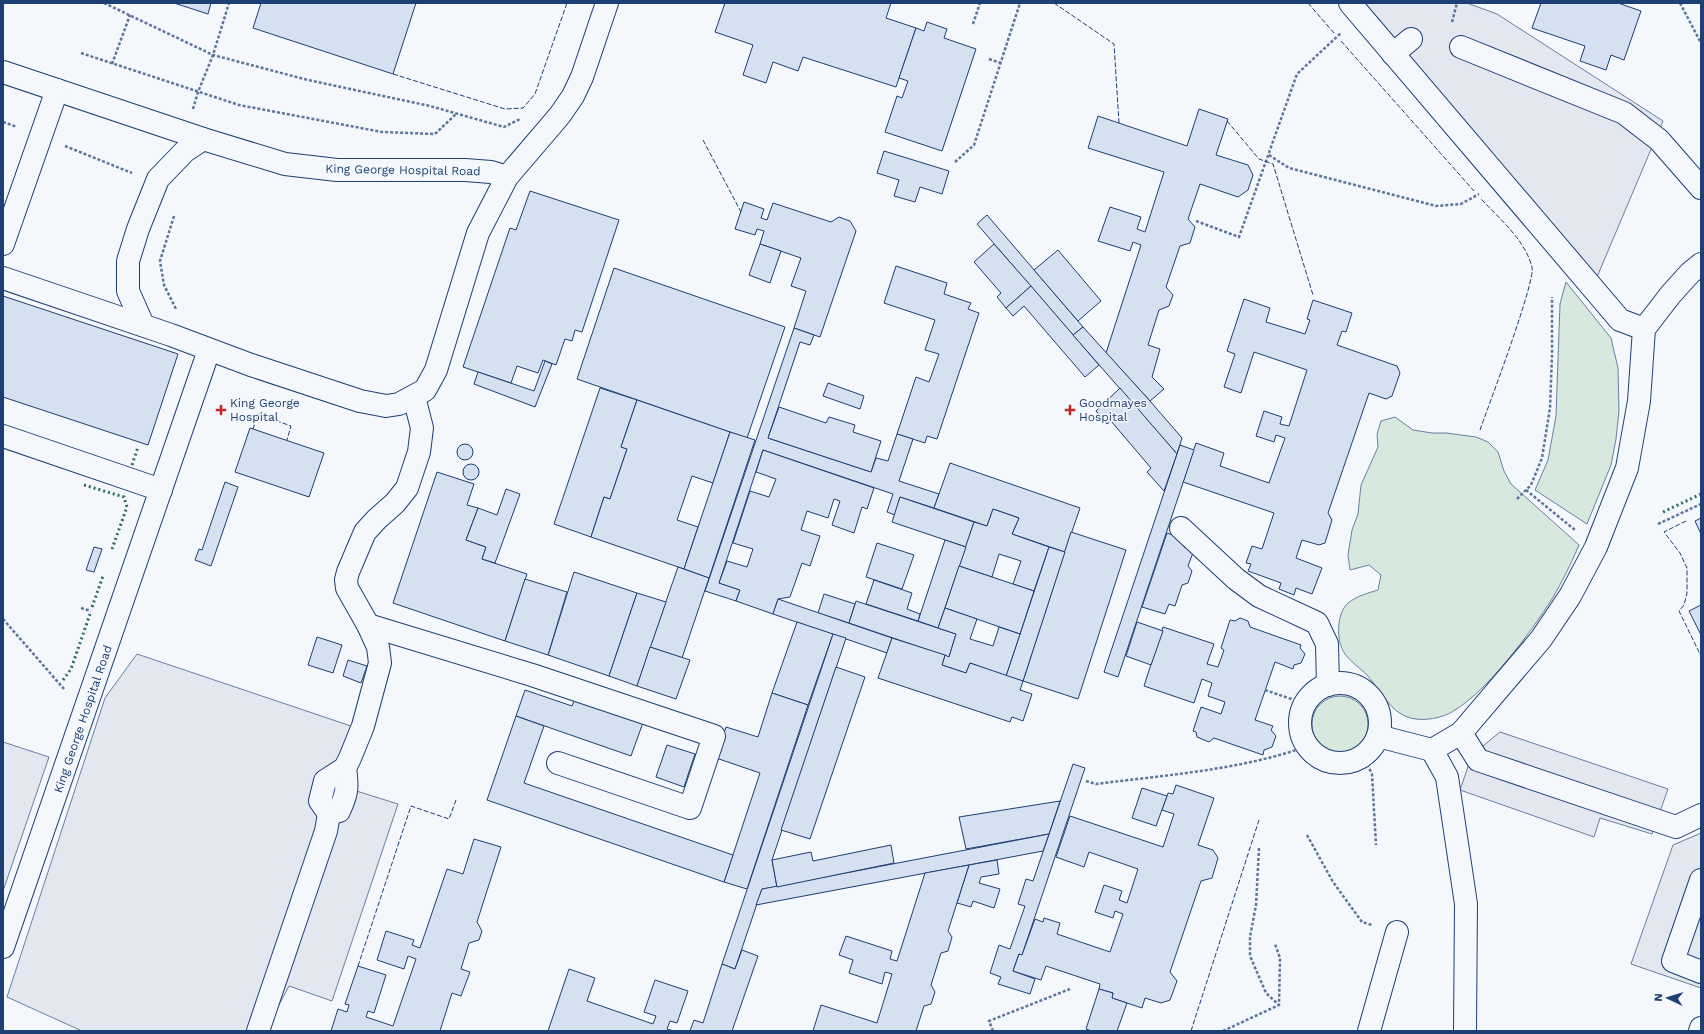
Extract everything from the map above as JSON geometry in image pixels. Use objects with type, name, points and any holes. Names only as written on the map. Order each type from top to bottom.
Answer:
[{"type":"lane","points":[[3,278],[360,401],[386,406],[399,404],[414,397],[424,390],[436,370],[478,233],[507,177],[560,115],[573,96],[582,77],[607,3]]},
{"type":"lane","points":[[1350,3],[1393,54],[1527,197],[1620,320],[1644,329]]},
{"type":"lane","points":[[1393,54],[1411,39]]},
{"type":"lane","points":[[1461,47],[1624,113],[1659,140],[1701,188]]},
{"type":"lane","name":"King George Hospital Road","points":[[3,72],[203,140],[285,164],[337,170],[465,170],[491,172],[507,177]]},
{"type":"lane","points":[[3,244],[57,90]]},
{"type":"lane","points":[[143,325],[128,291],[128,261],[136,236],[158,178],[185,151],[203,140]]},
{"type":"lane","points":[[1432,750],[1461,733],[1541,639],[1570,596],[1596,547],[1626,468],[1639,401],[1644,329],[1671,294],[1690,273],[1701,264]]},
{"type":"lane","name":"King George Hospital Road","points":[[3,947],[209,350]]},
{"type":"lane","points":[[258,1031],[323,842],[329,814],[320,800],[325,781],[345,768],[363,726],[380,663],[378,647],[368,625],[347,588],[346,580],[365,532],[395,503],[407,488],[419,452],[422,428],[414,397]]},
{"type":"lane","points":[[3,436],[161,490]]},
{"type":"lane","points":[[1181,528],[1236,579],[1259,596],[1317,623],[1327,644],[1328,685]]},
{"type":"lane","points":[[368,625],[532,675],[714,736],[690,808],[558,764]]},
{"type":"lane","points":[[1340,684],[1353,686],[1364,691],[1373,700],[1378,711],[1380,724],[1378,736],[1372,747],[1363,756],[1352,762],[1340,763],[1328,761],[1316,755],[1302,736],[1301,714],[1306,704],[1319,690],[1328,685],[1340,684]]},
{"type":"lane","points":[[1461,733],[1478,760],[1676,827],[1701,814]]},
{"type":"lane","points":[[1378,736],[1432,750],[1448,777],[1466,904],[1465,1031]]},
{"type":"lane","points":[[1701,880],[1673,961],[1701,972]]},
{"type":"lane","points":[[1369,1031],[1397,932]]},
{"type":"path","points":[[104,3],[213,55],[308,80],[430,106],[504,127],[523,118]]},
{"type":"path","points":[[176,130],[191,115],[198,92],[213,55],[229,3]]},
{"type":"path","points":[[973,24],[980,3]]},
{"type":"path","points":[[955,162],[974,145],[1020,3]]},
{"type":"path","points":[[1680,3],[1701,44]]},
{"type":"path","points":[[112,64],[130,15]]},
{"type":"path","points":[[1196,221],[1239,237],[1297,74],[1343,31]]},
{"type":"path","points":[[81,53],[239,105],[382,132],[436,134],[457,114]]},
{"type":"path","points":[[989,59],[1000,63]]},
{"type":"path","points":[[1269,155],[1289,168],[1436,206],[1461,204],[1481,192]]},
{"type":"path","points":[[128,173],[133,168]]},
{"type":"path","points":[[1517,499],[1531,485],[1542,458],[1550,408],[1552,297]]},
{"type":"path","points":[[1526,490],[1578,532]]},
{"type":"path","points":[[1658,524],[1701,504]]},
{"type":"path","points":[[3,619],[71,697],[88,703]]},
{"type":"path","points":[[1265,690],[1306,704]]},
{"type":"path","points":[[1086,780],[1096,784],[1200,770],[1283,755],[1308,746]]},
{"type":"path","points":[[1363,756],[1372,774],[1376,845]]},
{"type":"path","points":[[1307,835],[1333,882],[1362,922],[1397,932]]},
{"type":"path","points":[[1259,848],[1256,905],[1250,937],[1250,956],[1266,993],[1279,1004]]},
{"type":"path","points":[[1275,944],[1280,958],[1279,1004]]},
{"type":"path","points":[[993,1031],[989,1021],[1070,989]]},
{"type":"path","points":[[1223,1031],[1279,1004]]},
{"type":"shaded area","points":[[1365,3],[1467,3],[1497,14],[1663,121],[1597,277]]},
{"type":"shaded area","points":[[1566,282],[1611,338],[1618,368],[1619,411],[1611,465],[1587,524],[1535,490],[1548,460],[1556,416],[1560,304]]},
{"type":"shaded area","points":[[1395,417],[1413,430],[1476,437],[1488,442],[1498,452],[1504,471],[1511,484],[1579,545],[1552,599],[1521,643],[1495,675],[1468,701],[1455,710],[1439,717],[1429,719],[1407,717],[1392,707],[1367,675],[1345,654],[1340,643],[1339,635],[1339,621],[1344,608],[1348,603],[1378,590],[1381,575],[1369,565],[1350,570],[1348,555],[1352,530],[1358,514],[1361,485],[1378,447],[1377,434],[1381,421]]},
{"type":"shaded area","points":[[137,654],[351,726],[334,784],[398,804],[332,1001],[289,986],[265,1031],[82,1031],[7,997],[105,698]]},
{"type":"shaded area","points":[[1340,696],[1355,701],[1363,709],[1368,724],[1363,739],[1355,747],[1340,752],[1325,747],[1317,739],[1312,724],[1317,709],[1325,701]]},
{"type":"shaded area","points":[[1500,732],[1668,789],[1652,834],[1600,818],[1594,837],[1460,790],[1472,755]]},
{"type":"shaded area","points":[[3,742],[49,757],[3,891]]},
{"type":"shaded area","points":[[1701,833],[1701,988],[1631,964],[1673,845]]},
{"type":"building","points":[[174,3],[211,3],[208,14]]},
{"type":"building","points":[[261,3],[416,3],[393,74],[253,28]]},
{"type":"building","points":[[725,3],[891,3],[886,18],[916,28],[896,87],[803,57],[798,71],[773,62],[766,83],[743,75],[753,45],[715,32]]},
{"type":"building","points":[[1541,3],[1618,3],[1641,11],[1624,60],[1611,55],[1606,70],[1580,61],[1585,46],[1532,28]]},
{"type":"building","points":[[927,22],[947,29],[944,38],[976,49],[942,151],[885,132],[897,96],[902,98],[908,81],[899,78],[916,28],[924,31]]},
{"type":"building","points":[[1199,109],[1228,119],[1216,155],[1248,165],[1253,175],[1248,190],[1238,197],[1200,184],[1188,219],[1195,227],[1190,243],[1180,246],[1166,287],[1173,295],[1169,306],[1159,310],[1148,345],[1160,349],[1152,377],[1164,389],[1150,401],[1106,353],[1141,245],[1133,242],[1130,251],[1098,241],[1110,207],[1141,217],[1137,229],[1145,232],[1164,172],[1088,148],[1098,116],[1187,146]]},
{"type":"building","points":[[884,151],[949,171],[942,194],[920,187],[915,202],[894,196],[899,180],[877,173]]},
{"type":"building","points":[[530,191],[619,220],[582,332],[575,330],[572,341],[565,339],[556,365],[543,360],[538,373],[517,366],[511,383],[463,367],[510,228],[516,230]]},
{"type":"building","points":[[744,202],[764,209],[761,218],[767,220],[773,203],[831,222],[839,217],[850,221],[856,231],[820,337],[794,328],[806,291],[791,286],[801,258],[760,244],[764,231],[757,229],[755,235],[735,229]]},
{"type":"building","points":[[987,215],[1083,327],[1073,335],[977,224]]},
{"type":"building","points":[[760,244],[781,251],[770,283],[749,275]]},
{"type":"building","points":[[994,244],[1031,286],[1006,308],[997,297],[1001,293],[974,262]]},
{"type":"building","points":[[1058,250],[1101,301],[1078,321],[1034,270]]},
{"type":"building","points":[[896,266],[947,283],[944,294],[971,303],[968,309],[979,313],[937,439],[927,436],[925,443],[897,434],[916,377],[929,382],[939,354],[925,350],[935,320],[884,303]]},
{"type":"building","points":[[614,268],[785,327],[747,438],[577,379]]},
{"type":"building","points":[[1031,286],[1099,365],[1085,377],[1024,306],[1013,316],[1006,308]]},
{"type":"building","points":[[3,296],[178,354],[148,445],[3,397]]},
{"type":"building","points":[[1244,299],[1270,308],[1266,322],[1305,334],[1310,320],[1307,319],[1313,300],[1352,313],[1346,332],[1342,331],[1337,345],[1397,366],[1400,373],[1392,396],[1386,399],[1369,393],[1328,513],[1332,520],[1325,543],[1319,545],[1302,540],[1296,558],[1322,568],[1312,594],[1296,588],[1294,595],[1279,589],[1281,583],[1248,571],[1251,564],[1246,563],[1252,546],[1262,549],[1274,513],[1183,482],[1196,443],[1224,453],[1220,466],[1269,483],[1285,438],[1276,435],[1274,442],[1256,436],[1264,411],[1282,417],[1280,424],[1289,426],[1307,370],[1254,352],[1241,393],[1224,387],[1235,354],[1227,351]]},
{"type":"building","points":[[1083,327],[1182,438],[1177,454],[1073,335]]},
{"type":"building","points":[[794,328],[814,335],[810,345],[800,342],[768,438],[871,472],[876,458],[888,461],[897,434],[913,439],[899,481],[939,494],[934,508],[900,497],[895,515],[887,512],[893,494],[763,450],[719,583],[740,590],[736,601],[705,591]]},
{"type":"building","points":[[545,361],[552,364],[535,407],[474,384],[478,372],[534,391]]},
{"type":"building","points":[[828,383],[864,396],[860,409],[823,396]]},
{"type":"building","points":[[600,388],[637,400],[621,447],[627,449],[610,499],[604,497],[591,537],[554,524]]},
{"type":"building","points":[[1120,388],[1177,454],[1164,491],[1147,472],[1151,468],[1111,421],[1107,424],[1096,411]]},
{"type":"building","points":[[637,400],[730,432],[713,483],[692,476],[677,520],[698,527],[684,569],[591,537],[604,497],[610,499],[627,449],[621,447]]},
{"type":"building","points":[[779,407],[826,423],[829,417],[855,425],[853,432],[881,441],[871,472],[768,438]]},
{"type":"building","points":[[250,428],[324,453],[309,497],[235,472]]},
{"type":"building","points":[[730,432],[755,440],[709,578],[684,569]]},
{"type":"building","points":[[462,444],[468,444],[473,449],[471,458],[468,460],[462,460],[457,455],[457,449]]},
{"type":"building","points":[[1180,445],[1194,450],[1118,677],[1104,672]]},
{"type":"building","points":[[763,450],[874,488],[867,509],[862,507],[854,533],[832,525],[840,501],[834,499],[828,518],[807,511],[801,530],[820,536],[810,566],[802,563],[790,597],[778,599],[773,614],[736,601],[740,590],[719,583],[727,561],[747,567],[753,549],[733,543],[750,491],[769,497],[776,479],[756,472]]},
{"type":"building","points":[[950,463],[1080,508],[1065,552],[1012,534],[1019,518],[993,509],[987,526],[934,508]]},
{"type":"building","points":[[471,464],[477,466],[479,472],[477,478],[471,480],[465,478],[463,472],[465,466]]},
{"type":"building","points":[[437,472],[474,484],[467,505],[478,508],[466,540],[486,547],[482,559],[527,574],[505,641],[393,603]]},
{"type":"building","points":[[225,482],[238,487],[211,566],[195,560],[199,549],[202,550]]},
{"type":"building","points":[[506,489],[520,494],[495,563],[482,559],[486,547],[466,540],[478,508],[497,515]]},
{"type":"building","points":[[900,497],[974,522],[966,547],[892,522]]},
{"type":"building","points":[[993,509],[1019,518],[1012,534],[1049,547],[1034,591],[1013,584],[1021,561],[999,554],[992,577],[959,566],[974,522],[987,526]]},
{"type":"building","points":[[1701,518],[1701,534],[1695,521]]},
{"type":"building","points":[[1071,532],[1126,550],[1078,699],[1023,681]]},
{"type":"building","points":[[1167,533],[1187,540],[1184,547],[1194,550],[1188,566],[1192,571],[1188,583],[1182,585],[1175,606],[1169,604],[1165,614],[1142,607]]},
{"type":"building","points":[[945,540],[966,547],[938,628],[918,621]]},
{"type":"building","points":[[877,543],[914,555],[902,589],[866,577]]},
{"type":"building","points":[[94,547],[102,549],[94,572],[86,570]]},
{"type":"building","points":[[1049,547],[1065,552],[1023,681],[1006,676]]},
{"type":"building","points":[[959,566],[1034,591],[1020,634],[945,608]]},
{"type":"building","points":[[678,567],[709,578],[682,658],[650,647]]},
{"type":"building","points":[[574,572],[637,593],[609,676],[548,655]]},
{"type":"building","points":[[525,579],[567,592],[548,655],[505,641]]},
{"type":"building","points":[[874,580],[912,593],[907,609],[920,614],[918,621],[866,604]]},
{"type":"building","points":[[637,593],[666,602],[637,686],[609,676]]},
{"type":"building","points":[[824,594],[855,604],[849,623],[818,613]]},
{"type":"building","points":[[778,599],[892,638],[887,653],[773,614]]},
{"type":"building","points":[[856,601],[956,634],[949,657],[849,623]]},
{"type":"building","points":[[1701,605],[1701,635],[1689,611]]},
{"type":"building","points":[[945,608],[977,619],[970,639],[993,646],[999,627],[1020,634],[1006,676],[970,663],[966,673],[942,665],[945,655],[949,657],[956,634],[938,628]]},
{"type":"building","points":[[1240,618],[1248,621],[1250,627],[1301,645],[1300,648],[1305,654],[1301,663],[1294,665],[1293,669],[1275,662],[1255,720],[1273,726],[1271,730],[1276,736],[1272,747],[1264,750],[1263,755],[1214,738],[1209,742],[1197,737],[1196,732],[1193,731],[1201,707],[1221,714],[1225,702],[1208,696],[1212,683],[1202,679],[1194,703],[1144,686],[1163,627],[1214,644],[1207,664],[1218,667],[1224,650],[1221,648],[1230,620],[1235,621]]},
{"type":"building","points":[[797,622],[833,634],[808,705],[772,693]]},
{"type":"building","points":[[1137,622],[1163,631],[1151,665],[1126,656]]},
{"type":"building","points":[[833,634],[846,638],[772,860],[777,887],[762,889],[735,969],[722,964]]},
{"type":"building","points":[[317,637],[342,645],[333,673],[308,665]]},
{"type":"building","points":[[892,638],[945,655],[942,665],[966,673],[970,663],[1023,681],[1020,690],[1032,694],[1023,721],[1012,717],[1010,722],[878,678]]},
{"type":"building","points":[[650,647],[690,660],[676,699],[637,686]]},
{"type":"building","points":[[348,660],[367,666],[361,683],[343,676]]},
{"type":"building","points":[[836,667],[865,677],[810,839],[781,830]]},
{"type":"building","points":[[525,690],[572,706],[577,694],[645,717],[631,756],[516,716]]},
{"type":"building","points":[[772,693],[808,705],[747,889],[724,882],[760,773],[716,758],[726,727],[758,737]]},
{"type":"building","points":[[516,716],[544,726],[524,783],[733,855],[724,882],[487,800]]},
{"type":"building","points":[[667,745],[695,754],[684,787],[656,777]]},
{"type":"building","points":[[1073,764],[1085,768],[1022,955],[1019,954],[1013,971],[1035,979],[1030,994],[998,984],[1001,977],[990,973],[999,945],[1010,949],[1025,906],[1018,904],[1026,879],[1033,881]]},
{"type":"building","points":[[1176,785],[1214,798],[1198,845],[1213,850],[1218,858],[1212,878],[1201,881],[1170,972],[1177,981],[1170,1000],[1161,1003],[1145,998],[1142,1008],[1112,998],[1113,993],[1099,989],[1100,984],[1046,966],[1041,980],[1013,971],[1019,954],[1022,955],[1035,919],[1043,922],[1044,918],[1060,923],[1057,934],[1110,952],[1123,914],[1115,911],[1113,918],[1095,912],[1104,885],[1122,891],[1119,900],[1127,903],[1138,869],[1089,852],[1084,867],[1056,857],[1070,816],[1163,847],[1174,814],[1162,810],[1168,793],[1173,794]]},
{"type":"building","points":[[1142,788],[1167,796],[1156,826],[1132,818]]},
{"type":"building","points":[[1060,801],[1049,834],[966,849],[959,817]]},
{"type":"building","points":[[1049,834],[1043,851],[756,905],[762,889]]},
{"type":"building","points":[[474,839],[501,847],[477,922],[482,931],[479,940],[469,943],[461,969],[470,972],[461,996],[452,993],[440,1031],[331,1031],[338,1009],[347,1012],[349,1005],[345,1004],[358,966],[386,975],[374,1013],[368,1011],[366,1017],[393,1026],[416,959],[408,956],[404,969],[377,960],[386,931],[414,940],[412,945],[420,948],[447,869],[463,874]]},
{"type":"building","points":[[891,845],[894,863],[777,887],[772,860],[811,852],[813,861]]},
{"type":"building","points":[[997,860],[999,874],[981,877],[979,883],[1000,889],[994,908],[973,901],[971,907],[957,903],[969,865]]},
{"type":"building","points":[[969,865],[948,931],[952,937],[948,951],[941,953],[931,985],[935,992],[931,1004],[924,1006],[916,1031],[813,1031],[821,1005],[877,1023],[892,974],[885,972],[882,984],[849,973],[853,960],[839,955],[846,936],[892,951],[890,959],[897,961],[925,873]]},
{"type":"building","points":[[742,950],[758,956],[732,1031],[690,1031],[694,1020],[703,1023],[722,964],[735,969]]},
{"type":"building","points":[[569,969],[595,978],[587,1001],[653,1024],[656,1016],[644,1012],[655,980],[688,991],[677,1023],[670,1021],[667,1029],[674,1031],[548,1031]]},
{"type":"building","points":[[1099,989],[1113,993],[1112,998],[1127,1003],[1117,1031],[1092,1031],[1086,1029]]},
{"type":"hedge","points":[[132,465],[138,447]]},
{"type":"hedge","points":[[84,485],[124,497],[127,507],[112,549]]},
{"type":"hedge","points":[[1663,512],[1701,494]]},
{"type":"hedge","points":[[92,607],[103,576]]},
{"type":"hedge","points":[[63,680],[71,669],[90,614]]},
{"type":"fence","points":[[393,74],[505,109],[523,108],[535,94],[567,3]]},
{"type":"fence","points":[[1054,3],[1114,44],[1119,123]]},
{"type":"fence","points":[[1308,3],[1334,33]]},
{"type":"fence","points":[[1341,41],[1474,191]]},
{"type":"fence","points":[[1227,121],[1259,159],[1273,164],[1313,295]]},
{"type":"fence","points":[[703,140],[741,212]]},
{"type":"fence","points":[[1480,430],[1527,295],[1532,267],[1529,257],[1518,239],[1504,222],[1481,199]]},
{"type":"fence","points":[[253,429],[258,414],[291,426],[287,440]]},
{"type":"fence","points":[[1686,521],[1664,532],[1680,553],[1687,568],[1687,593],[1684,605],[1679,611],[1701,656]]},
{"type":"fence","points":[[358,966],[411,806],[449,819],[456,800]]},
{"type":"fence","points":[[1191,1031],[1259,820]]},
{"type":"place","name":"King George Hospital","points":[[221,410]]},
{"type":"place","name":"Goodmayes Hospital","points":[[1070,410]]}]
